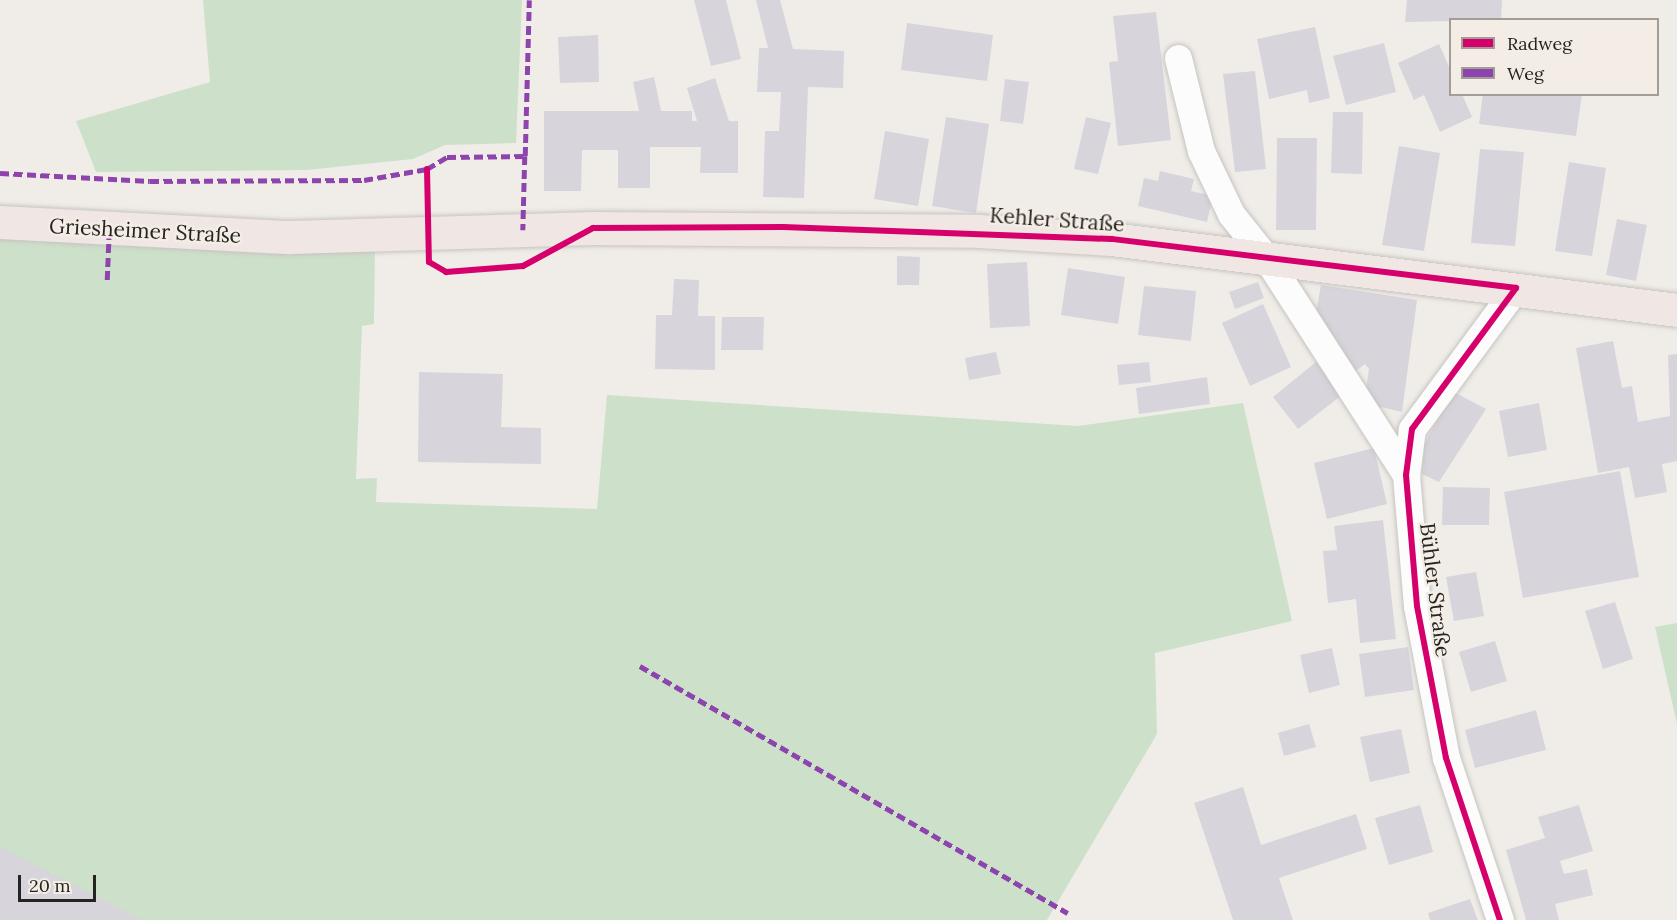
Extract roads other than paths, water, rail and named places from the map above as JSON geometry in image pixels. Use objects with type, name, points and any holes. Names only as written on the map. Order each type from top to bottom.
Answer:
[{"type":"main road","name":"Griesheimer Straße","points":[[0,222],[290,237]]},
{"type":"main road","name":"Kehler Straße","points":[[290,237],[593,228],[978,231],[1267,259],[1516,288],[1677,310]]},
{"type":"street","points":[[1178,58],[1201,151],[1231,214],[1267,259],[1406,475]]},
{"type":"street","name":"Bühler Straße","points":[[1500,920],[1446,758],[1417,606],[1406,475],[1412,429],[1516,288]]}]
